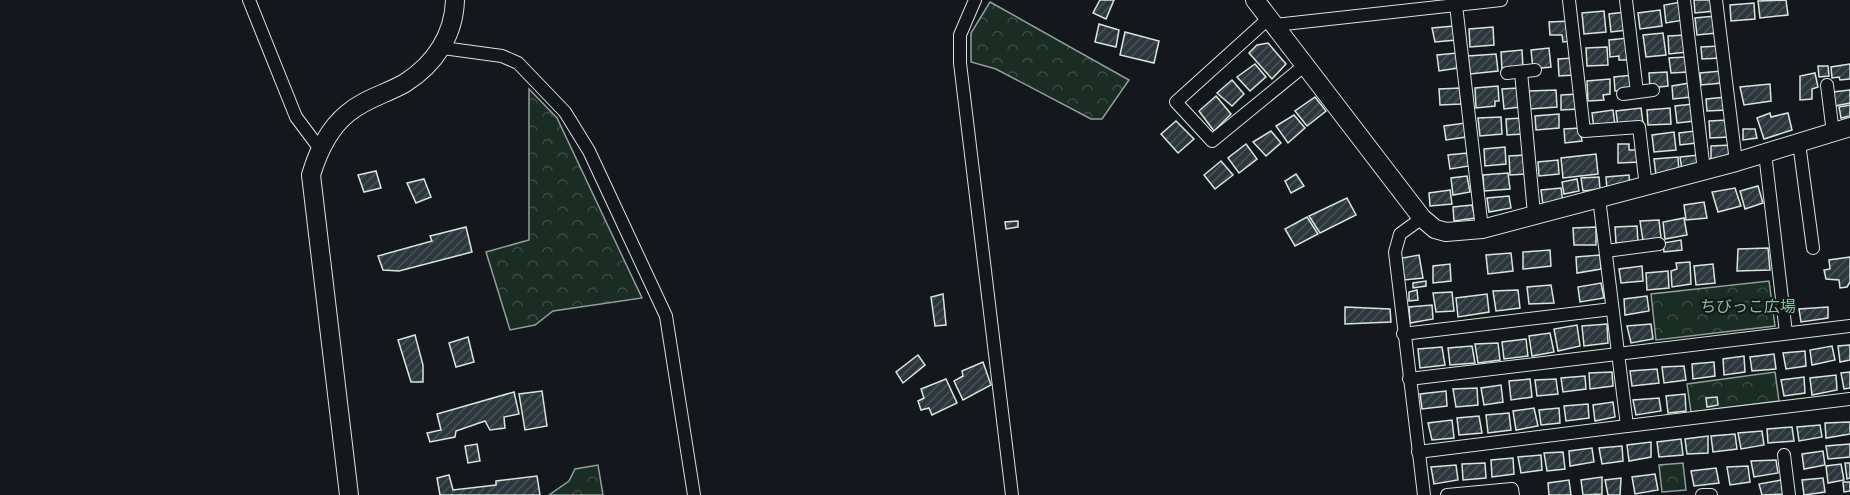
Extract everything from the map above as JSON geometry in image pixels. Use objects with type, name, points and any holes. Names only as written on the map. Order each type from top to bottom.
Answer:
[{"type":"street","points":[[249,0],[296,117],[320,149]]},
{"type":"street","points":[[349,495],[311,175],[327,137],[347,114],[368,99],[405,83],[443,48],[454,16],[455,0]]},
{"type":"street","points":[[975,0],[960,35],[960,63],[1012,495]]},
{"type":"street","points":[[1255,0],[1422,218],[1435,229],[1446,232],[1482,229],[1646,187],[1841,130],[1827,85]]},
{"type":"street","points":[[1305,64],[1212,141],[1176,102],[1272,21],[1501,0]]},
{"type":"street","points":[[1569,0],[1584,132],[1639,127],[1646,187]]},
{"type":"street","points":[[1626,0],[1637,92]]},
{"type":"street","points":[[1684,0],[1704,171]]},
{"type":"street","points":[[1716,0],[1736,162]]},
{"type":"street","points":[[1456,5],[1482,229]]},
{"type":"street","points":[[443,48],[502,56],[518,63],[565,112],[589,151],[666,316],[694,495]]},
{"type":"street","points":[[1506,73],[1535,70]]},
{"type":"street","points":[[1521,72],[1534,214]]},
{"type":"street","points":[[1623,94],[1653,90]]},
{"type":"street","points":[[1799,143],[1813,248]]},
{"type":"street","points":[[1765,153],[1786,333]]},
{"type":"street","points":[[1599,198],[1627,426]]},
{"type":"street","points":[[1422,218],[1400,234],[1395,243],[1403,334],[1424,495]]},
{"type":"street","points":[[1605,251],[1659,244]]},
{"type":"street","points":[[1403,334],[1612,309]]},
{"type":"street","points":[[1409,379],[1850,326]]},
{"type":"street","points":[[1418,452],[1850,399]]},
{"type":"street","points":[[1784,454],[1789,495]]},
{"type":"street","points":[[1447,495],[1512,489],[1513,495]]},
{"type":"street","points":[[1702,495],[1712,495]]},
{"type":"green space","points":[[990,2],[1129,80],[1102,119],[1091,119],[996,69],[971,62],[971,33]]},
{"type":"green space","points":[[529,89],[557,118],[642,298],[553,311],[535,325],[510,330],[486,252],[529,240]]},
{"type":"green space","name":"ちびっこ広場","points":[[1769,281],[1775,326],[1656,340],[1651,294]]},
{"type":"green space","points":[[1775,372],[1779,401],[1691,412],[1687,384]]},
{"type":"green space","points":[[1683,463],[1686,490],[1662,492],[1659,465]]},
{"type":"green space","points":[[598,465],[603,495],[549,495],[569,481],[575,469]]},
{"type":"building","points":[[1100,0],[1114,0],[1106,19],[1093,13]]},
{"type":"building","points":[[1694,0],[1713,0],[1715,11],[1695,13]]},
{"type":"building","points":[[1786,0],[1788,15],[1760,18],[1758,1]]},
{"type":"building","points":[[1681,2],[1684,20],[1666,23],[1664,5]]},
{"type":"building","points":[[1754,3],[1755,19],[1731,21],[1730,5]]},
{"type":"building","points":[[1660,10],[1662,26],[1640,29],[1638,13]]},
{"type":"building","points":[[1604,11],[1606,32],[1584,34],[1582,13]]},
{"type":"building","points":[[1625,12],[1627,30],[1611,32],[1609,14]]},
{"type":"building","points":[[1715,16],[1717,33],[1697,35],[1695,18]]},
{"type":"building","points":[[1570,21],[1571,41],[1563,42],[1562,35],[1550,35],[1549,22]]},
{"type":"building","points":[[1099,24],[1119,30],[1116,47],[1095,42]]},
{"type":"building","points":[[1454,26],[1456,40],[1435,42],[1432,28]]},
{"type":"building","points":[[1493,27],[1494,45],[1470,47],[1469,29]]},
{"type":"building","points":[[1125,32],[1159,41],[1154,63],[1120,55]]},
{"type":"building","points":[[1663,33],[1666,55],[1646,57],[1643,35]]},
{"type":"building","points":[[1686,35],[1687,52],[1669,54],[1668,36]]},
{"type":"building","points":[[1628,38],[1630,60],[1619,60],[1619,56],[1610,57],[1609,40]]},
{"type":"building","points":[[1268,43],[1286,64],[1272,79],[1249,53],[1257,45]]},
{"type":"building","points":[[1720,46],[1721,58],[1702,59],[1701,47]]},
{"type":"building","points":[[1607,47],[1608,65],[1587,66],[1586,48]]},
{"type":"building","points":[[1549,48],[1551,67],[1533,69],[1531,50]]},
{"type":"building","points":[[1522,50],[1523,68],[1502,69],[1501,52]]},
{"type":"building","points":[[1457,53],[1458,68],[1439,71],[1437,55]]},
{"type":"building","points":[[1496,54],[1498,71],[1470,74],[1468,56]]},
{"type":"building","points":[[1686,57],[1688,72],[1671,73],[1669,58]]},
{"type":"building","points":[[1574,58],[1575,75],[1559,76],[1558,59]]},
{"type":"building","points":[[1255,64],[1266,77],[1250,91],[1237,77]]},
{"type":"building","points":[[1850,64],[1850,79],[1832,78],[1831,67]]},
{"type":"building","points":[[1818,66],[1828,66],[1829,76],[1819,77]]},
{"type":"building","points":[[1721,71],[1722,83],[1701,85],[1700,73]]},
{"type":"building","points":[[1667,72],[1668,86],[1650,88],[1649,73]]},
{"type":"building","points":[[1815,73],[1818,87],[1812,89],[1812,99],[1800,100],[1800,76]]},
{"type":"building","points":[[1633,75],[1634,90],[1615,91],[1614,77]]},
{"type":"building","points":[[1610,79],[1610,94],[1603,95],[1604,100],[1588,101],[1587,81]]},
{"type":"building","points":[[1232,80],[1244,94],[1232,106],[1217,93]]},
{"type":"building","points":[[1690,83],[1691,97],[1673,99],[1672,86]]},
{"type":"building","points":[[1770,84],[1771,101],[1744,105],[1740,87]]},
{"type":"building","points":[[1498,86],[1499,101],[1495,101],[1495,106],[1476,108],[1475,88]]},
{"type":"building","points":[[1460,88],[1461,104],[1440,105],[1439,89]]},
{"type":"building","points":[[1518,88],[1520,107],[1504,109],[1502,89]]},
{"type":"building","points":[[1556,90],[1557,107],[1530,109],[1529,91]]},
{"type":"building","points":[[1850,90],[1850,103],[1835,106],[1833,92]]},
{"type":"building","points":[[1578,94],[1579,109],[1561,110],[1561,95]]},
{"type":"building","points":[[1216,96],[1231,114],[1214,131],[1199,111]]},
{"type":"building","points":[[1315,97],[1326,111],[1307,126],[1295,111]]},
{"type":"building","points":[[1726,97],[1727,110],[1707,111],[1706,99]]},
{"type":"building","points":[[1693,104],[1695,121],[1677,123],[1675,106]]},
{"type":"building","points":[[1850,105],[1850,116],[1841,118],[1839,107]]},
{"type":"building","points":[[1641,108],[1643,124],[1618,127],[1616,111]]},
{"type":"building","points":[[1670,108],[1671,124],[1648,125],[1647,110]]},
{"type":"building","points":[[1613,110],[1615,126],[1594,129],[1592,113]]},
{"type":"building","points":[[1770,113],[1771,117],[1788,113],[1792,130],[1764,139],[1757,118]]},
{"type":"building","points":[[1559,114],[1559,128],[1536,130],[1535,116]]},
{"type":"building","points":[[1294,115],[1305,128],[1288,143],[1276,126]]},
{"type":"building","points":[[1501,117],[1502,134],[1480,136],[1478,118]]},
{"type":"building","points":[[1522,118],[1523,134],[1507,135],[1506,119]]},
{"type":"building","points":[[1728,120],[1729,137],[1710,138],[1709,121]]},
{"type":"building","points":[[1176,121],[1194,139],[1178,153],[1161,134]]},
{"type":"building","points":[[1465,123],[1466,137],[1446,140],[1444,126]]},
{"type":"building","points":[[1580,128],[1582,141],[1565,143],[1564,129]]},
{"type":"building","points":[[1743,129],[1755,129],[1757,138],[1743,140]]},
{"type":"building","points":[[1271,131],[1281,143],[1266,156],[1253,142]]},
{"type":"building","points":[[1695,131],[1696,143],[1680,145],[1679,133]]},
{"type":"building","points":[[1674,132],[1676,150],[1654,152],[1652,135]]},
{"type":"building","points":[[1246,144],[1257,159],[1239,173],[1228,158]]},
{"type":"building","points":[[1618,144],[1629,144],[1629,150],[1640,150],[1640,162],[1618,163]]},
{"type":"building","points":[[1731,145],[1732,159],[1711,160],[1711,146]]},
{"type":"building","points":[[1505,147],[1506,164],[1485,166],[1484,149]]},
{"type":"building","points":[[1467,153],[1469,166],[1450,169],[1448,155]]},
{"type":"building","points":[[1596,154],[1598,174],[1563,178],[1561,158]]},
{"type":"building","points":[[1526,155],[1527,174],[1510,175],[1509,156]]},
{"type":"building","points":[[1699,155],[1701,167],[1682,170],[1680,157]]},
{"type":"building","points":[[1678,157],[1679,173],[1656,175],[1654,159]]},
{"type":"building","points":[[1558,160],[1559,174],[1539,176],[1538,162]]},
{"type":"building","points":[[1221,161],[1233,175],[1215,189],[1204,175]]},
{"type":"building","points":[[376,171],[381,188],[364,192],[358,175]]},
{"type":"building","points":[[1508,173],[1510,189],[1484,191],[1483,175]]},
{"type":"building","points":[[1296,174],[1304,186],[1291,193],[1285,181]]},
{"type":"building","points":[[1629,175],[1630,189],[1607,190],[1606,177]]},
{"type":"building","points":[[1467,176],[1470,192],[1453,195],[1451,178]]},
{"type":"building","points":[[1599,177],[1600,189],[1583,191],[1581,178]]},
{"type":"building","points":[[424,179],[431,197],[416,203],[407,183]]},
{"type":"building","points":[[1577,179],[1579,191],[1564,194],[1562,182]]},
{"type":"building","points":[[1758,186],[1763,203],[1745,209],[1740,191]]},
{"type":"building","points":[[1561,188],[1563,203],[1543,205],[1541,190]]},
{"type":"building","points":[[1735,188],[1741,206],[1718,212],[1712,192]]},
{"type":"building","points":[[1450,190],[1452,204],[1430,206],[1429,193]]},
{"type":"building","points":[[1509,196],[1511,208],[1489,212],[1487,198]]},
{"type":"building","points":[[1347,198],[1356,215],[1320,233],[1309,216]]},
{"type":"building","points":[[1704,202],[1707,218],[1686,220],[1684,205]]},
{"type":"building","points":[[1472,205],[1475,218],[1454,221],[1453,207]]},
{"type":"building","points":[[1307,217],[1318,234],[1295,246],[1285,229]]},
{"type":"building","points":[[1684,218],[1687,235],[1665,239],[1663,222]]},
{"type":"building","points":[[1659,220],[1661,238],[1643,241],[1640,221]]},
{"type":"building","points":[[1018,221],[1018,227],[1006,229],[1005,222]]},
{"type":"building","points":[[1637,226],[1638,242],[1616,243],[1615,227]]},
{"type":"building","points":[[466,227],[472,252],[399,271],[383,270],[378,256],[432,241],[430,236]]},
{"type":"building","points":[[1596,227],[1596,245],[1574,245],[1573,228]]},
{"type":"building","points":[[1681,240],[1682,250],[1664,252],[1663,243]]},
{"type":"building","points":[[1768,248],[1770,270],[1737,271],[1738,249]]},
{"type":"building","points":[[1550,250],[1551,266],[1523,269],[1523,252]]},
{"type":"building","points":[[1511,253],[1513,271],[1488,274],[1486,255]]},
{"type":"building","points":[[1419,255],[1423,278],[1404,280],[1402,258]]},
{"type":"building","points":[[1600,255],[1601,269],[1577,273],[1576,257]]},
{"type":"building","points":[[1850,257],[1850,282],[1847,287],[1840,288],[1839,280],[1826,279],[1824,270],[1830,269],[1829,260]]},
{"type":"building","points":[[1690,262],[1691,284],[1672,287],[1671,271],[1677,269],[1676,263]]},
{"type":"building","points":[[1450,264],[1451,281],[1433,283],[1433,266]]},
{"type":"building","points":[[1713,264],[1715,283],[1696,285],[1694,266]]},
{"type":"building","points":[[1642,266],[1643,281],[1621,283],[1619,269]]},
{"type":"building","points":[[1668,271],[1669,288],[1647,290],[1646,273]]},
{"type":"building","points":[[1426,281],[1426,286],[1413,288],[1413,283]]},
{"type":"building","points":[[1601,283],[1604,298],[1580,302],[1578,287]]},
{"type":"building","points":[[1551,285],[1554,303],[1529,304],[1527,287]]},
{"type":"building","points":[[1417,290],[1418,300],[1409,301],[1409,292]]},
{"type":"building","points":[[1518,290],[1520,308],[1496,311],[1493,291]]},
{"type":"building","points":[[1452,292],[1454,311],[1436,312],[1433,293]]},
{"type":"building","points":[[943,294],[946,325],[935,326],[931,297]]},
{"type":"building","points":[[1487,294],[1489,312],[1458,317],[1456,298]]},
{"type":"building","points":[[1647,296],[1649,311],[1625,315],[1624,299]]},
{"type":"building","points":[[1432,305],[1433,319],[1410,323],[1409,307]]},
{"type":"building","points":[[1345,307],[1390,309],[1391,322],[1345,324]]},
{"type":"building","points":[[1828,307],[1828,318],[1801,322],[1799,309]]},
{"type":"building","points":[[1607,324],[1608,343],[1584,346],[1582,326]]},
{"type":"building","points":[[1651,324],[1653,339],[1631,343],[1627,326]]},
{"type":"building","points":[[1577,325],[1580,346],[1558,351],[1554,329]]},
{"type":"building","points":[[1550,333],[1554,352],[1532,356],[1529,336]]},
{"type":"building","points":[[415,335],[423,365],[423,382],[411,382],[398,340]]},
{"type":"building","points":[[468,337],[474,362],[456,367],[449,343]]},
{"type":"building","points":[[1526,339],[1528,356],[1504,359],[1502,342]]},
{"type":"building","points":[[1498,343],[1500,360],[1478,363],[1475,344]]},
{"type":"building","points":[[1850,345],[1850,360],[1840,362],[1838,346]]},
{"type":"building","points":[[1472,346],[1475,363],[1450,365],[1448,348]]},
{"type":"building","points":[[1832,346],[1835,360],[1812,365],[1810,350]]},
{"type":"building","points":[[1442,347],[1445,365],[1420,368],[1418,349]]},
{"type":"building","points":[[1805,351],[1806,366],[1786,369],[1783,353]]},
{"type":"building","points":[[1774,354],[1776,369],[1752,371],[1750,357]]},
{"type":"building","points":[[918,355],[925,365],[903,383],[896,372]]},
{"type":"building","points":[[1744,356],[1745,372],[1724,375],[1723,359]]},
{"type":"building","points":[[983,362],[991,385],[963,400],[954,381],[963,376],[962,371]]},
{"type":"building","points":[[1714,362],[1715,376],[1693,379],[1692,364]]},
{"type":"building","points":[[1684,366],[1686,380],[1664,383],[1662,367]]},
{"type":"building","points":[[1657,369],[1659,383],[1632,386],[1630,371]]},
{"type":"building","points":[[1612,372],[1613,386],[1590,389],[1589,373]]},
{"type":"building","points":[[1850,372],[1850,388],[1844,389],[1841,373]]},
{"type":"building","points":[[1836,375],[1837,390],[1812,395],[1810,378]]},
{"type":"building","points":[[1585,376],[1586,389],[1563,392],[1561,378]]},
{"type":"building","points":[[1804,377],[1805,393],[1784,396],[1781,380]]},
{"type":"building","points":[[946,379],[957,403],[932,415],[929,408],[921,410],[918,401],[924,398],[921,389]]},
{"type":"building","points":[[1530,379],[1532,397],[1511,400],[1509,381]]},
{"type":"building","points":[[1556,379],[1558,394],[1537,396],[1535,380]]},
{"type":"building","points":[[1501,385],[1503,402],[1484,405],[1481,388]]},
{"type":"building","points":[[1477,388],[1478,405],[1456,407],[1453,389]]},
{"type":"building","points":[[542,391],[547,426],[525,430],[519,394]]},
{"type":"building","points":[[1446,391],[1447,406],[1422,409],[1420,394]]},
{"type":"building","points":[[514,392],[519,414],[504,417],[505,428],[490,430],[485,421],[456,431],[455,437],[430,442],[427,433],[441,430],[437,414]]},
{"type":"building","points":[[1685,394],[1686,411],[1668,413],[1666,396]]},
{"type":"building","points":[[1717,397],[1718,405],[1707,407],[1706,398]]},
{"type":"building","points":[[1659,398],[1661,411],[1636,415],[1633,400]]},
{"type":"building","points":[[1613,402],[1615,417],[1595,421],[1593,405]]},
{"type":"building","points":[[1588,404],[1589,418],[1566,421],[1564,406]]},
{"type":"building","points":[[1534,408],[1538,426],[1516,430],[1513,411]]},
{"type":"building","points":[[1559,408],[1560,423],[1541,425],[1539,410]]},
{"type":"building","points":[[1509,413],[1511,430],[1488,433],[1486,415]]},
{"type":"building","points":[[1479,416],[1482,433],[1459,435],[1457,418]]},
{"type":"building","points":[[1452,420],[1454,438],[1432,440],[1428,423]]},
{"type":"building","points":[[1850,422],[1850,434],[1826,438],[1825,423]]},
{"type":"building","points":[[1820,425],[1822,437],[1799,441],[1797,427]]},
{"type":"building","points":[[1792,427],[1794,441],[1768,443],[1767,429]]},
{"type":"building","points":[[1762,431],[1764,445],[1741,449],[1738,433]]},
{"type":"building","points":[[1735,434],[1737,449],[1713,452],[1711,436]]},
{"type":"building","points":[[1708,436],[1708,453],[1687,454],[1685,439]]},
{"type":"building","points":[[1681,439],[1683,455],[1659,457],[1657,442]]},
{"type":"building","points":[[1651,442],[1651,457],[1629,461],[1627,445]]},
{"type":"building","points":[[477,444],[480,461],[468,463],[465,446]]},
{"type":"building","points":[[1850,444],[1850,457],[1828,459],[1826,446]]},
{"type":"building","points":[[1622,446],[1623,461],[1602,464],[1599,448]]},
{"type":"building","points":[[1592,448],[1594,462],[1570,466],[1569,451]]},
{"type":"building","points":[[1823,451],[1825,465],[1804,469],[1802,454]]},
{"type":"building","points":[[1563,452],[1565,469],[1547,471],[1544,453]]},
{"type":"building","points":[[1541,455],[1542,470],[1521,473],[1518,457]]},
{"type":"building","points":[[1513,458],[1514,474],[1492,477],[1491,460]]},
{"type":"building","points":[[1776,460],[1778,473],[1754,477],[1751,461]]},
{"type":"building","points":[[1485,463],[1486,478],[1463,480],[1462,464]]},
{"type":"building","points":[[1845,463],[1850,463],[1850,478],[1847,479]]},
{"type":"building","points":[[1841,464],[1844,480],[1828,483],[1826,466]]},
{"type":"building","points":[[1456,465],[1458,480],[1434,484],[1431,467]]},
{"type":"building","points":[[1748,466],[1750,482],[1730,485],[1727,467]]},
{"type":"building","points":[[1716,468],[1719,483],[1694,486],[1691,471]]},
{"type":"building","points":[[1655,474],[1658,490],[1635,494],[1632,477]]},
{"type":"building","points":[[449,475],[453,490],[496,485],[496,481],[537,476],[540,495],[440,495],[437,478]]},
{"type":"building","points":[[1602,477],[1602,494],[1583,495],[1581,480]]},
{"type":"building","points":[[1621,478],[1620,495],[1608,495],[1605,480]]},
{"type":"building","points":[[1823,478],[1825,492],[1804,495],[1802,480]]},
{"type":"building","points":[[1569,480],[1571,495],[1549,495],[1548,483]]},
{"type":"building","points":[[1781,480],[1783,494],[1762,495],[1759,484]]},
{"type":"building","points":[[1843,482],[1850,482],[1850,491],[1844,492]]}]
